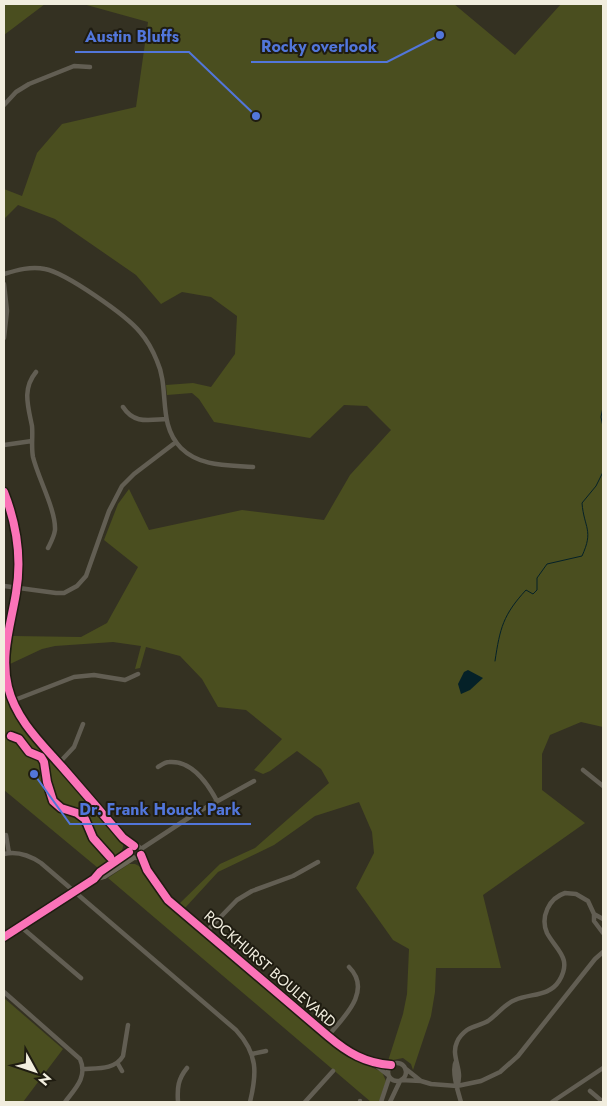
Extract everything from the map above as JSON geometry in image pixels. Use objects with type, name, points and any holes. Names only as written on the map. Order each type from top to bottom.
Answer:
[{"type":"street","points":[[4,106],[16,92],[28,84],[74,66],[90,66]]},
{"type":"street","points":[[4,274],[26,268],[45,269],[54,272],[70,280],[131,322],[148,343],[157,361],[160,370],[166,419],[169,430],[176,442],[192,457],[204,462],[253,467]]},
{"type":"street","points":[[4,284],[8,311],[4,338]]},
{"type":"street","points":[[36,372],[30,380],[27,392],[36,468],[55,523],[53,538],[48,548]]},
{"type":"street","points":[[123,407],[129,416],[135,418],[150,420],[166,419]]},
{"type":"street","points":[[4,445],[32,441]]},
{"type":"street","points":[[4,586],[56,593],[64,592],[77,586],[86,576],[109,511],[122,486],[134,474],[176,442]]},
{"type":"street","name":"ROCKHURST BOULEVARD","points":[[4,492],[13,519],[19,561],[17,588],[4,651],[6,678],[12,701],[29,729],[123,838],[132,855],[147,870],[165,897],[328,1036],[351,1053],[373,1064],[388,1076]]},
{"type":"street","points":[[12,701],[74,677],[94,675],[125,680],[138,674]]},
{"type":"street","points":[[59,763],[74,747],[83,724]]},
{"type":"street","points":[[158,767],[168,761],[194,771],[206,782],[217,801]]},
{"type":"street","points":[[583,770],[603,786]]},
{"type":"street","points":[[132,855],[134,846],[141,848],[217,801],[254,781]]},
{"type":"street","points":[[6,835],[6,853],[16,853],[34,858],[236,1030],[245,1040],[252,1054],[255,1075],[251,1102]]},
{"type":"street","name":"ROCKHURST BOULEVARD","points":[[123,838],[134,846]]},
{"type":"street","points":[[4,937],[94,879],[100,872],[132,855],[141,855],[141,848]]},
{"type":"street","name":"ROCKHURST BOULEVARD","points":[[141,855],[147,870]]},
{"type":"street","points":[[206,932],[237,900],[252,891],[293,876],[318,862]]},
{"type":"street","points":[[460,1102],[458,1086],[460,1074],[456,1060],[456,1044],[460,1037],[468,1029],[490,1020],[512,1001],[544,993],[559,982],[564,968],[563,958],[545,927],[546,914],[551,902],[565,893],[576,894],[588,901],[594,914],[594,920],[603,933]]},
{"type":"street","points":[[594,914],[603,919]]},
{"type":"street","points":[[20,926],[81,978]]},
{"type":"street","points":[[388,1076],[394,1081],[421,1081],[431,1084],[458,1086],[481,1081],[500,1072],[518,1056],[595,959],[603,952]]},
{"type":"street","points":[[147,963],[152,957]]},
{"type":"street","points":[[328,1036],[350,1009],[357,997],[357,975],[349,967]]},
{"type":"street","points":[[4,992],[80,1059],[83,1069],[80,1082],[65,1102]]},
{"type":"street","points":[[195,1004],[200,999]]},
{"type":"street","points":[[83,1069],[110,1067],[118,1064],[123,1056],[128,1025]]},
{"type":"street","points":[[252,1054],[266,1051]]},
{"type":"street","points":[[381,1102],[388,1069],[391,1065],[398,1063],[421,1081]]},
{"type":"street","points":[[118,1064],[122,1071]]},
{"type":"street","name":"ROCKHURST BOULEVARD","points":[[373,1064],[391,1065]]},
{"type":"street","points":[[178,1102],[180,1076],[187,1068]]},
{"type":"street","points":[[552,1102],[603,1068]]},
{"type":"street","points":[[390,1102],[400,1081],[406,1075],[405,1069]]},
{"type":"street","points":[[305,1102],[333,1071]]},
{"type":"street","points":[[590,1091],[602,1102]]},
{"type":"green space","points":[[4,4],[45,4],[4,35]]},
{"type":"green space","points":[[83,4],[454,4],[515,55],[561,4],[603,4],[603,727],[581,722],[550,735],[542,754],[542,790],[585,823],[483,895],[501,968],[436,968],[431,1016],[413,1070],[411,1064],[403,1058],[388,1061],[403,1014],[407,994],[409,949],[393,940],[356,888],[374,853],[372,832],[359,802],[315,816],[274,845],[218,872],[184,909],[179,904],[220,864],[255,848],[329,783],[321,769],[297,751],[270,771],[263,774],[254,770],[282,739],[246,710],[218,707],[202,679],[180,656],[146,647],[140,668],[135,669],[141,646],[113,642],[55,646],[42,649],[10,664],[13,636],[81,637],[107,623],[138,567],[104,540],[118,504],[129,489],[149,530],[242,510],[324,520],[350,475],[391,430],[367,406],[344,405],[310,438],[214,422],[199,399],[192,393],[167,395],[166,385],[193,383],[211,387],[235,354],[237,316],[211,297],[182,292],[161,304],[136,275],[55,219],[18,205],[4,219],[4,189],[22,196],[37,153],[62,124],[136,107],[148,22]]},
{"type":"green space","points":[[4,689],[14,715],[32,740],[73,784],[123,843],[123,848],[118,855],[98,868],[4,790]]},
{"type":"green space","points":[[129,864],[139,866],[157,892],[172,909],[329,1043],[352,1058],[382,1072],[386,1081],[379,1102],[371,1102],[108,878]]},
{"type":"green space","points":[[4,998],[63,1049],[23,1102],[4,1102]]},
{"type":"water","points":[[468,670],[483,678],[470,690],[461,694],[458,684],[464,672]]},
{"type":"waterway","points":[[603,407],[601,417],[603,427]]},
{"type":"waterway","points":[[495,661],[504,622],[518,599],[526,590],[533,594],[537,590],[537,578],[547,564],[582,556],[588,534],[582,503],[596,486],[603,472]]},
{"type":"cycle path","points":[[4,492],[15,529],[18,554],[18,580],[7,640],[5,663],[8,687],[12,699],[23,721],[38,741],[123,838],[134,846]]},
{"type":"cycle path","points":[[11,736],[19,739],[29,752],[41,757],[44,762],[47,782],[53,801],[61,808],[77,813],[85,819],[93,838],[110,857]]},
{"type":"cycle path","points":[[4,937],[94,879],[100,872],[129,852]]},
{"type":"cycle path","points":[[141,855],[147,870],[168,900],[328,1036],[357,1056],[373,1062],[391,1065]]},
{"type":"place","name":"Rocky overlook","points":[[440,35]]},
{"type":"place","name":"Austin Bluffs","points":[[256,116]]},
{"type":"place","name":"Dr. Frank Houck Park","points":[[34,774]]}]
